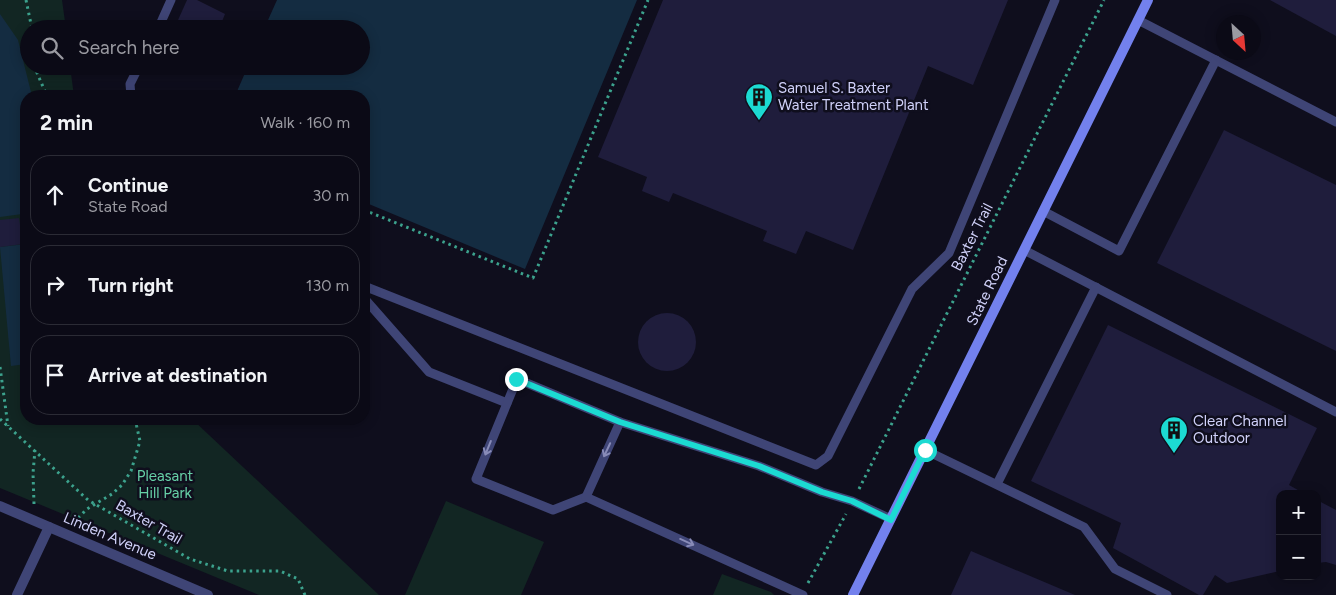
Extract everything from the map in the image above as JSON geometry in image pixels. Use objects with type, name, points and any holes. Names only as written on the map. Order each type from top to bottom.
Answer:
[{"type":"main road","name":"State Road","points":[[853,595],[1148,0]]},
{"type":"street","name":"Linden Avenue","points":[[0,506],[208,595]]},
{"type":"street","points":[[17,595],[49,527]]},
{"type":"lane","points":[[162,20],[171,0]]},
{"type":"lane","points":[[370,288],[816,465],[828,456],[912,290],[949,252],[1055,0]]},
{"type":"lane","points":[[1138,20],[1336,122]]},
{"type":"lane","points":[[1044,211],[1120,251],[1216,60]]},
{"type":"lane","points":[[130,90],[130,84],[134,75]]},
{"type":"lane","points":[[1024,250],[1336,412]]},
{"type":"lane","points":[[997,484],[1096,287]]},
{"type":"lane","points":[[370,305],[428,372],[507,403]]},
{"type":"lane","points":[[620,422],[586,496],[553,510],[476,479],[516,379],[620,422],[759,466],[822,492],[852,501],[891,520]]},
{"type":"lane","points":[[925,450],[1084,526],[1115,568],[1167,595]]},
{"type":"lane","points":[[586,496],[803,595]]},
{"type":"path","points":[[26,0],[30,20]]},
{"type":"path","points":[[370,212],[533,278],[648,0]]},
{"type":"path","name":"Baxter Trail","points":[[861,484],[1104,0]]},
{"type":"path","points":[[38,75],[44,90]]},
{"type":"path","points":[[0,368],[8,427]]},
{"type":"path","name":"Baxter Trail","points":[[0,419],[88,500],[190,560],[228,571],[280,571],[298,579],[305,595]]},
{"type":"path","points":[[71,536],[78,518],[87,509],[112,494],[122,485],[132,470],[140,441],[136,425]]},
{"type":"path","points":[[35,450],[32,473],[35,521]]},
{"type":"path","points":[[812,575],[841,524]]},
{"type":"green space","name":"Pleasant Hill Park","points":[[0,0],[62,0],[65,20],[20,20],[20,75],[71,75],[73,90],[20,90],[20,425],[198,425],[379,595],[259,595],[0,488]]},
{"type":"green space","points":[[446,501],[544,542],[521,595],[405,595]]},
{"type":"green space","points":[[722,574],[771,592],[774,595],[713,595]]},
{"type":"water","points":[[277,0],[637,0],[525,269],[370,204],[370,90],[238,90],[244,75],[370,75],[370,20],[268,20]]},
{"type":"water","points":[[0,14],[18,40],[20,48],[20,75],[27,75],[30,90],[20,90],[20,214],[0,217]]},
{"type":"water","points":[[20,245],[20,365],[11,366],[0,247]]},
{"type":"building","points":[[187,0],[197,0],[225,14],[223,20],[178,20]]},
{"type":"building","name":"Samuel S. Baxter Water Treatment Plant","points":[[663,0],[1008,0],[973,85],[928,66],[853,250],[806,231],[796,254],[763,241],[767,231],[673,193],[669,202],[642,191],[647,177],[598,157]]},
{"type":"building","points":[[1270,0],[1336,0],[1336,36]]},
{"type":"building","points":[[1224,130],[1336,185],[1336,351],[1157,263]]},
{"type":"building","points":[[19,218],[20,244],[0,247],[0,220]]},
{"type":"building","points":[[661,313],[673,313],[688,321],[696,336],[696,348],[688,363],[673,371],[661,371],[646,363],[638,348],[638,336],[646,321]]},
{"type":"building","name":"Clear Channel Outdoor","points":[[1108,325],[1317,428],[1289,485],[1298,490],[1276,490],[1276,572],[1227,583],[1215,575],[1203,595],[1199,595],[1113,548],[1121,523],[1031,481]]},
{"type":"building","points":[[1321,502],[1336,510],[1336,565],[1321,563]]},
{"type":"building","points":[[971,551],[1075,595],[951,595]]},
{"type":"place","name":"Samuel S. Baxter Water Treatment Plant","points":[[759,121]]},
{"type":"place","name":"Clear Channel Outdoor","points":[[1174,454]]},
{"type":"route","points":[[516,379],[620,422],[759,466],[822,492],[852,501],[891,520],[925,450]]}]
